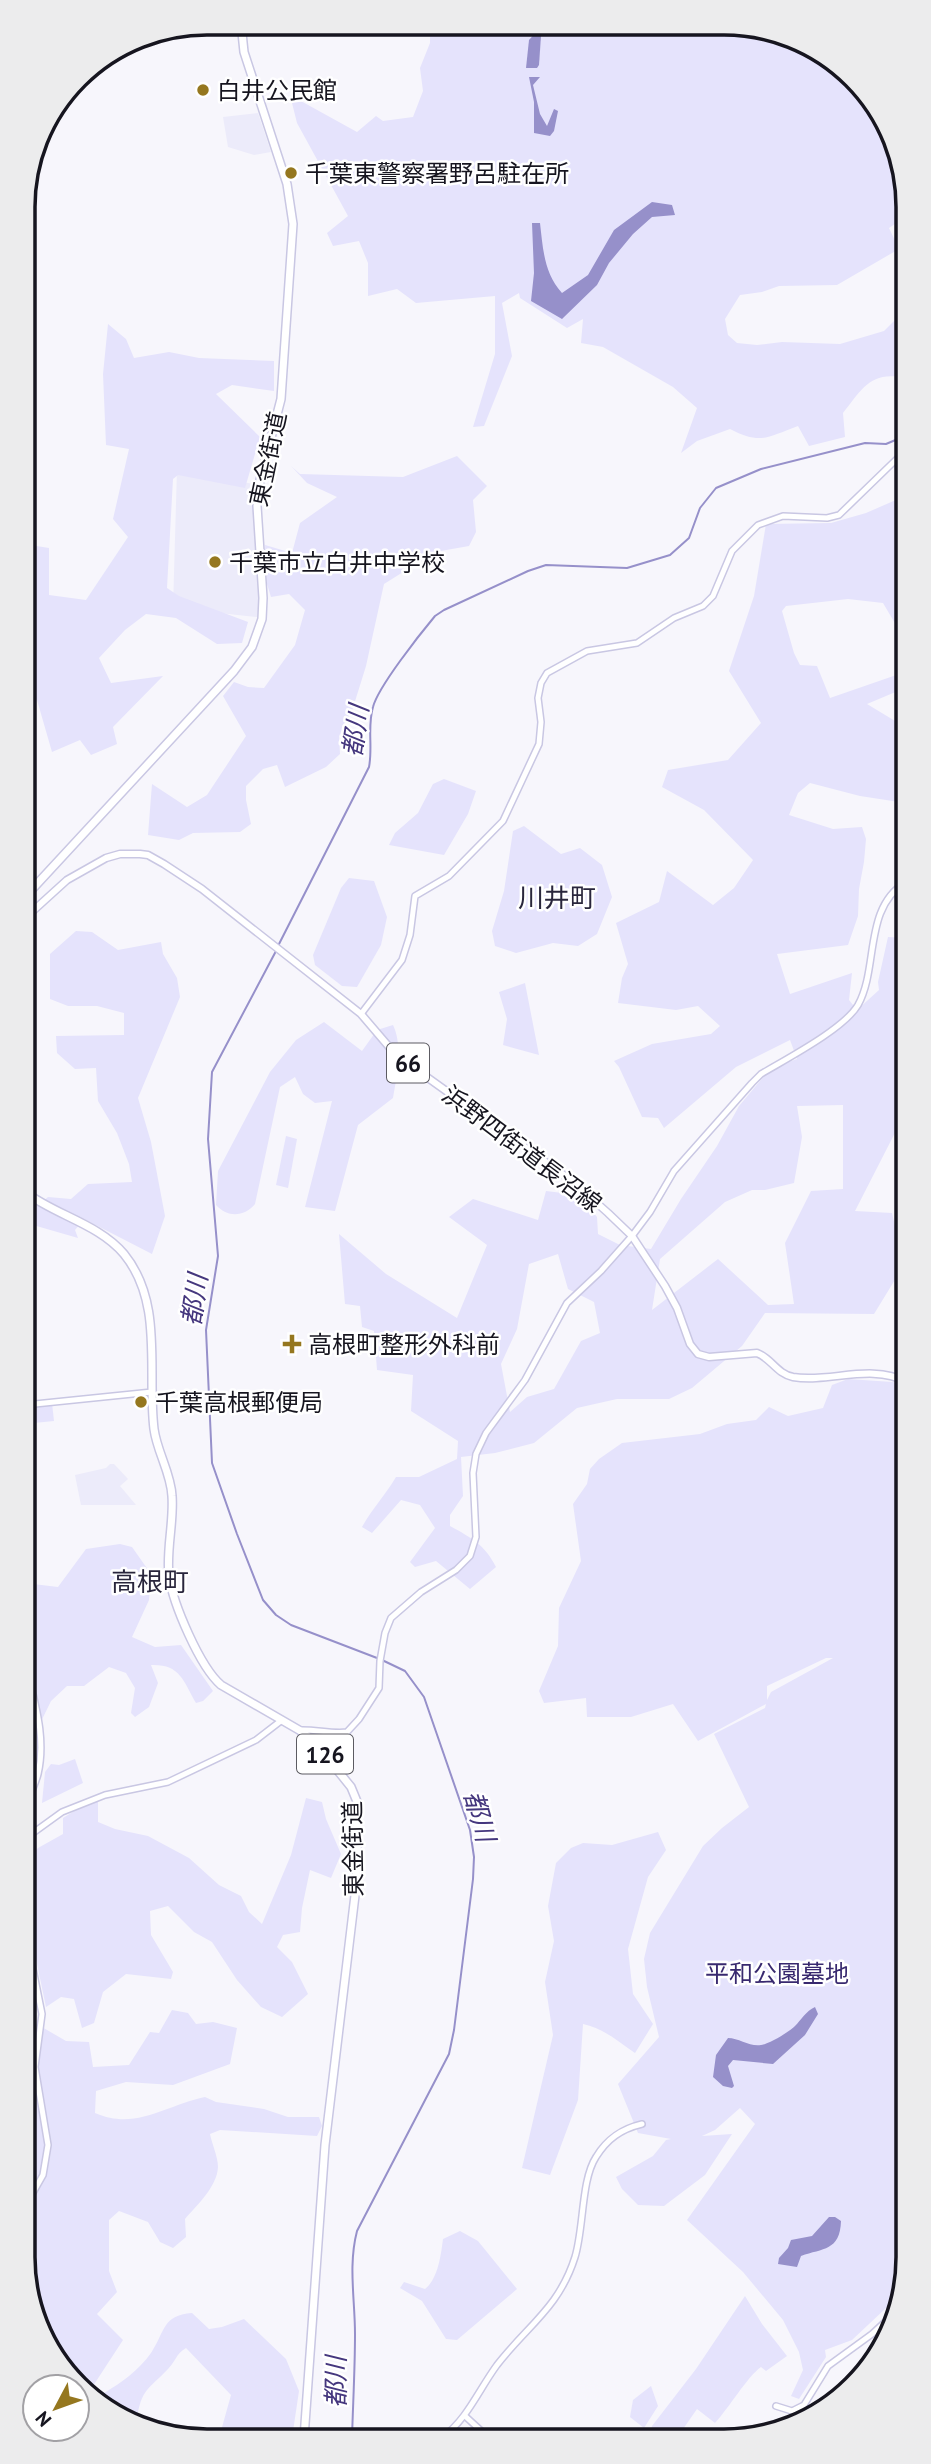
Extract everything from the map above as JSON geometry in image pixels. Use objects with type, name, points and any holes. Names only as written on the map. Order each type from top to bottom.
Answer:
[{"type":"highway","name":"東金街道","points":[[35,886],[234,671],[252,647],[260,628],[263,598],[257,506],[260,480],[281,399],[293,217],[284,172],[244,52],[242,35]]},
{"type":"highway","name":"東金街道","points":[[35,1198],[100,1234],[114,1245],[131,1265],[141,1284],[148,1307],[156,1440],[172,1489],[169,1574],[195,1648],[211,1676],[220,1685],[299,1730],[320,1747],[357,1799],[356,1887],[325,2145],[305,2429]]},
{"type":"main road","name":"浜野四街道長沼線","points":[[35,909],[67,880],[106,859],[120,854],[148,855],[202,889],[360,1014],[396,1055],[572,1181],[632,1236],[670,1294],[690,1344],[698,1354],[709,1357],[757,1353],[769,1359],[780,1372],[795,1377],[878,1373],[896,1377]]},
{"type":"street","points":[[360,1014],[402,960],[410,935],[415,896],[450,876],[503,821],[539,744],[541,722],[538,698],[541,683],[547,673],[587,651],[637,643],[674,618],[703,606],[713,596],[732,551],[751,530],[783,516],[827,518],[839,515],[896,460]]},
{"type":"street","points":[[299,1730],[311,1729],[336,1734],[347,1732],[353,1727],[379,1688],[380,1661],[391,1618],[421,1592],[456,1570],[470,1556],[476,1537],[473,1473],[476,1454],[486,1433],[525,1380],[567,1303],[632,1236],[674,1171],[752,1083],[761,1074],[844,1020],[856,1008],[866,979],[876,926],[886,903],[896,892]]},
{"type":"street","points":[[35,1404],[152,1392]]},
{"type":"street","points":[[35,1709],[42,1744],[35,1783]]},
{"type":"street","points":[[35,1832],[62,1812],[105,1794],[168,1782],[256,1741],[282,1720]]},
{"type":"street","points":[[35,1979],[42,2014],[35,2067],[48,2145],[43,2175],[35,2189]]},
{"type":"street","points":[[451,2429],[465,2416],[499,2364],[544,2314],[562,2288],[579,2240],[589,2172],[594,2160],[611,2137],[642,2124]]},
{"type":"street","points":[[776,2406],[792,2411],[804,2405],[828,2366],[882,2325]]},
{"type":"street","points":[[465,2416],[479,2429]]},
{"type":"shaded area","points":[[534,35],[541,36],[537,68],[526,68],[529,40]]},
{"type":"shaded area","points":[[529,77],[540,77],[533,85],[540,114],[547,126],[554,109],[558,111],[554,131],[550,136],[534,133],[534,102]]},
{"type":"shaded area","points":[[258,113],[271,152],[254,155],[228,147],[223,117]]},
{"type":"shaded area","points":[[652,202],[672,205],[675,215],[652,217],[633,234],[609,263],[597,285],[562,319],[531,301],[534,273],[532,223],[540,223],[548,269],[562,293],[588,275],[614,230]]},
{"type":"shaded area","name":"千葉市立白井中学校","points":[[177,469],[253,484],[259,605],[257,617],[173,608]]},
{"type":"shaded area","points":[[114,1464],[128,1479],[120,1486],[136,1505],[81,1505],[75,1475],[106,1468]]},
{"type":"shaded area","points":[[815,2007],[818,2014],[805,2035],[773,2064],[733,2060],[728,2066],[734,2086],[732,2088],[723,2086],[713,2077],[716,2055],[728,2038],[753,2045],[765,2044],[795,2026]]},
{"type":"shaded area","points":[[829,2217],[841,2221],[834,2243],[801,2256],[797,2267],[778,2264],[791,2240],[812,2236]]},
{"type":"green space","points":[[430,35],[735,35],[757,38],[790,48],[829,71],[846,85],[860,102],[887,152],[896,196],[896,223],[889,228],[896,243],[896,251],[837,285],[779,286],[740,295],[725,319],[728,335],[737,343],[757,345],[782,342],[840,344],[884,331],[896,319],[896,376],[875,379],[862,389],[843,413],[845,437],[809,446],[798,426],[764,438],[749,437],[730,429],[697,441],[681,453],[697,408],[673,387],[603,347],[581,343],[583,319],[567,328],[520,298],[519,293],[502,303],[512,356],[484,426],[473,427],[495,354],[495,296],[416,303],[397,289],[368,296],[368,263],[359,241],[333,246],[327,233],[348,216],[297,123],[290,95],[357,132],[376,116],[383,121],[413,117],[423,91],[420,68],[430,43]]},
{"type":"green space","points":[[108,324],[126,339],[134,358],[169,352],[199,358],[274,361],[274,391],[232,385],[216,394],[260,437],[245,488],[178,475],[173,479],[167,588],[179,596],[248,622],[242,643],[217,644],[176,618],[146,614],[125,630],[99,658],[111,683],[163,676],[113,727],[117,744],[91,755],[80,740],[52,752],[35,698],[35,546],[49,548],[49,595],[86,600],[128,537],[113,519],[129,449],[106,445],[103,374]]},
{"type":"green space","points":[[457,456],[487,486],[473,500],[476,532],[469,546],[435,552],[384,584],[366,666],[352,711],[339,736],[340,754],[326,767],[285,787],[277,765],[263,769],[246,786],[251,824],[240,832],[193,833],[179,840],[148,835],[152,784],[187,807],[207,795],[246,736],[223,696],[234,682],[248,687],[264,688],[295,645],[305,610],[289,594],[271,597],[267,584],[265,545],[292,553],[300,523],[337,497],[307,483],[291,466],[300,474],[403,477]]},
{"type":"green space","points":[[896,500],[896,625],[883,603],[848,599],[786,606],[782,611],[800,665],[817,666],[830,698],[896,675],[896,692],[867,704],[896,722],[896,802],[860,796],[810,783],[798,793],[789,815],[833,829],[862,827],[866,839],[858,916],[848,945],[777,954],[790,994],[852,973],[849,1000],[857,1010],[879,990],[878,982],[888,937],[896,937],[896,1131],[855,1211],[892,1213],[896,1230],[896,1278],[874,1314],[765,1313],[742,1346],[692,1388],[669,1399],[617,1399],[577,1408],[534,1443],[495,1453],[461,1457],[463,1496],[450,1515],[450,1526],[477,1543],[496,1567],[470,1589],[436,1561],[415,1567],[410,1562],[435,1528],[420,1505],[401,1500],[372,1533],[362,1527],[396,1477],[419,1477],[457,1459],[458,1441],[411,1411],[413,1375],[377,1370],[374,1331],[362,1327],[360,1306],[345,1304],[339,1234],[386,1274],[457,1318],[487,1245],[449,1217],[473,1199],[538,1220],[546,1191],[579,1195],[597,1217],[598,1234],[620,1245],[651,1249],[717,1146],[739,1106],[771,1068],[797,1059],[790,1040],[736,1067],[664,1128],[658,1118],[642,1117],[614,1061],[652,1044],[711,1034],[720,1026],[698,1006],[676,1010],[618,1003],[622,978],[628,964],[616,923],[659,902],[667,871],[713,905],[734,888],[753,860],[704,810],[662,787],[668,770],[728,760],[761,723],[729,671],[754,596],[766,524],[831,523],[866,513]],"holes":[[[843,1105],[843,1189],[811,1191],[785,1243],[794,1304],[768,1305],[718,1259],[652,1310],[660,1259],[725,1202],[752,1190],[765,1190],[794,1183],[802,1137],[797,1106]],[[558,1254],[568,1289],[594,1302],[600,1333],[581,1341],[554,1389],[527,1397],[510,1412],[501,1364],[517,1329],[529,1264]]]},
{"type":"green space","points":[[444,779],[476,791],[468,814],[444,855],[389,845],[395,833],[418,813],[433,784]]},
{"type":"green space","points":[[524,826],[561,854],[580,848],[602,865],[612,897],[597,934],[578,946],[553,943],[516,953],[495,946],[492,931],[504,891],[513,831]]},
{"type":"green space","points":[[349,878],[374,881],[387,917],[381,945],[357,987],[342,986],[315,965],[313,955],[341,888]]},
{"type":"green space","points":[[76,931],[92,932],[118,950],[161,942],[163,954],[177,978],[180,997],[138,1098],[151,1142],[165,1216],[152,1254],[84,1219],[75,1230],[78,1238],[35,1226],[35,1204],[38,1206],[48,1197],[71,1199],[88,1184],[132,1182],[129,1164],[117,1133],[98,1101],[96,1068],[75,1069],[57,1053],[56,1036],[124,1035],[124,1013],[97,1006],[68,1006],[50,999],[50,954]]},
{"type":"green space","points":[[525,983],[539,1055],[503,1045],[507,1019],[499,992]]},
{"type":"green space","points":[[324,1022],[362,1051],[377,1030],[393,1025],[398,1042],[393,1098],[358,1125],[335,1211],[305,1207],[332,1101],[315,1103],[303,1094],[295,1077],[280,1087],[255,1204],[241,1213],[226,1212],[216,1205],[218,1171],[270,1072],[296,1040]]},
{"type":"green space","points":[[286,1136],[297,1139],[288,1188],[276,1185]]},
{"type":"green space","name":"平和公園墓地","points":[[848,1379],[896,1382],[896,2268],[889,2305],[852,2340],[825,2350],[826,2357],[799,2399],[791,2396],[803,2370],[799,2352],[783,2320],[743,2272],[687,2220],[755,2124],[740,2108],[715,2130],[702,2136],[732,2134],[705,2175],[664,2206],[638,2205],[622,2189],[616,2177],[653,2156],[666,2140],[671,2139],[638,2133],[618,2084],[659,2037],[647,1987],[644,1959],[650,1933],[703,1846],[749,1807],[714,1734],[765,1708],[766,1704],[698,1741],[673,1704],[631,1717],[587,1717],[586,1698],[544,1703],[539,1691],[558,1646],[559,1608],[581,1561],[573,1504],[587,1484],[590,1469],[599,1459],[622,1443],[700,1434],[727,1424],[756,1420],[769,1407],[788,1416],[823,1408],[832,1385]],"holes":[[[826,1658],[833,1658],[771,1692],[767,1700],[767,1686]]]},
{"type":"green space","points":[[52,1403],[54,1421],[35,1423],[35,1405]]},
{"type":"green space","points":[[120,1544],[132,1547],[151,1574],[149,1600],[132,1637],[155,1647],[181,1645],[213,1691],[203,1701],[196,1703],[175,1671],[161,1665],[151,1665],[158,1683],[149,1707],[135,1717],[131,1713],[135,1688],[126,1673],[109,1667],[84,1686],[67,1686],[51,1701],[35,1734],[35,1584],[58,1587],[86,1549]]},
{"type":"green space","points":[[75,1759],[83,1783],[42,1803],[45,1772],[51,1764],[59,1765]]},
{"type":"green space","points":[[306,1798],[322,1802],[341,1854],[331,1878],[310,1870],[300,1932],[283,1935],[277,1947],[292,1962],[308,1994],[282,2017],[261,2007],[237,1980],[212,1942],[194,1932],[168,1906],[150,1911],[151,1935],[173,1972],[171,1979],[126,1974],[103,1992],[94,2023],[82,2028],[74,1999],[61,1997],[46,2007],[35,1954],[35,1851],[63,1834],[63,1818],[92,1800],[98,1801],[98,1822],[115,1829],[148,1836],[189,1858],[219,1885],[241,1896],[249,1912],[262,1924],[291,1855]]},
{"type":"green space","points":[[658,1832],[666,1850],[648,1877],[628,1949],[633,1994],[653,2024],[635,2053],[604,2032],[583,2024],[578,2100],[550,2175],[522,2168],[553,2035],[545,1982],[554,1941],[548,1906],[556,1863],[571,1848],[583,1843],[612,1845]]},
{"type":"green space","points":[[172,2010],[188,2013],[196,2024],[213,2022],[237,2028],[230,2064],[173,2085],[126,2082],[96,2091],[95,2113],[110,2118],[138,2118],[205,2097],[216,2102],[264,2109],[288,2117],[319,2117],[322,2126],[317,2136],[220,2130],[210,2134],[218,2163],[217,2174],[206,2195],[185,2219],[186,2237],[173,2248],[160,2242],[148,2222],[119,2211],[109,2220],[109,2271],[117,2292],[97,2314],[123,2340],[93,2386],[91,2373],[80,2373],[58,2343],[48,2323],[38,2290],[35,2268],[35,2023],[66,2041],[89,2042],[93,2067],[129,2065],[150,2032],[159,2033]]},
{"type":"green space","points":[[460,2231],[478,2241],[517,2289],[457,2340],[446,2339],[422,2301],[400,2288],[404,2282],[425,2289],[436,2273],[443,2239]]},
{"type":"green space","points":[[745,2296],[762,2324],[787,2356],[766,2371],[761,2367],[715,2423],[697,2409],[683,2429],[652,2429]]},
{"type":"green space","points":[[192,2313],[209,2329],[244,2319],[286,2359],[299,2391],[293,2429],[222,2429],[231,2395],[186,2348],[147,2390],[138,2414],[121,2406],[95,2387],[104,2393],[129,2376],[146,2359],[170,2321],[182,2314]]},
{"type":"green space","points":[[651,2386],[658,2406],[644,2428],[630,2417],[633,2400]]},
{"type":"waterway","name":"都川","points":[[278,946],[369,767],[370,722],[376,698],[400,661],[435,616],[546,565],[627,568],[670,555],[689,538],[700,508],[716,488],[761,469],[865,443],[886,444],[896,440]]},
{"type":"waterway","name":"都川","points":[[276,951],[212,1072],[208,1139],[218,1256],[206,1330],[212,1463],[263,1600],[276,1615],[291,1625],[377,1658]]},
{"type":"waterway","name":"都川","points":[[352,2429],[354,2244],[357,2231],[449,2054],[474,1857],[470,1830],[424,1697],[405,1671],[382,1660]]},
{"type":"place","name":"白井公民館","points":[[203,90]]},
{"type":"place","name":"千葉東警察署野呂駐在所","points":[[291,173]]},
{"type":"place","name":"千葉市立白井中学校","points":[[215,562]]},
{"type":"place","name":"高根町整形外科前","points":[[292,1344]]},
{"type":"place","name":"千葉高根郵便局","points":[[141,1402]]},
{"type":"district","name":"川井町","points":[[557,897]]},
{"type":"district","name":"高根町","points":[[150,1581]]}]
